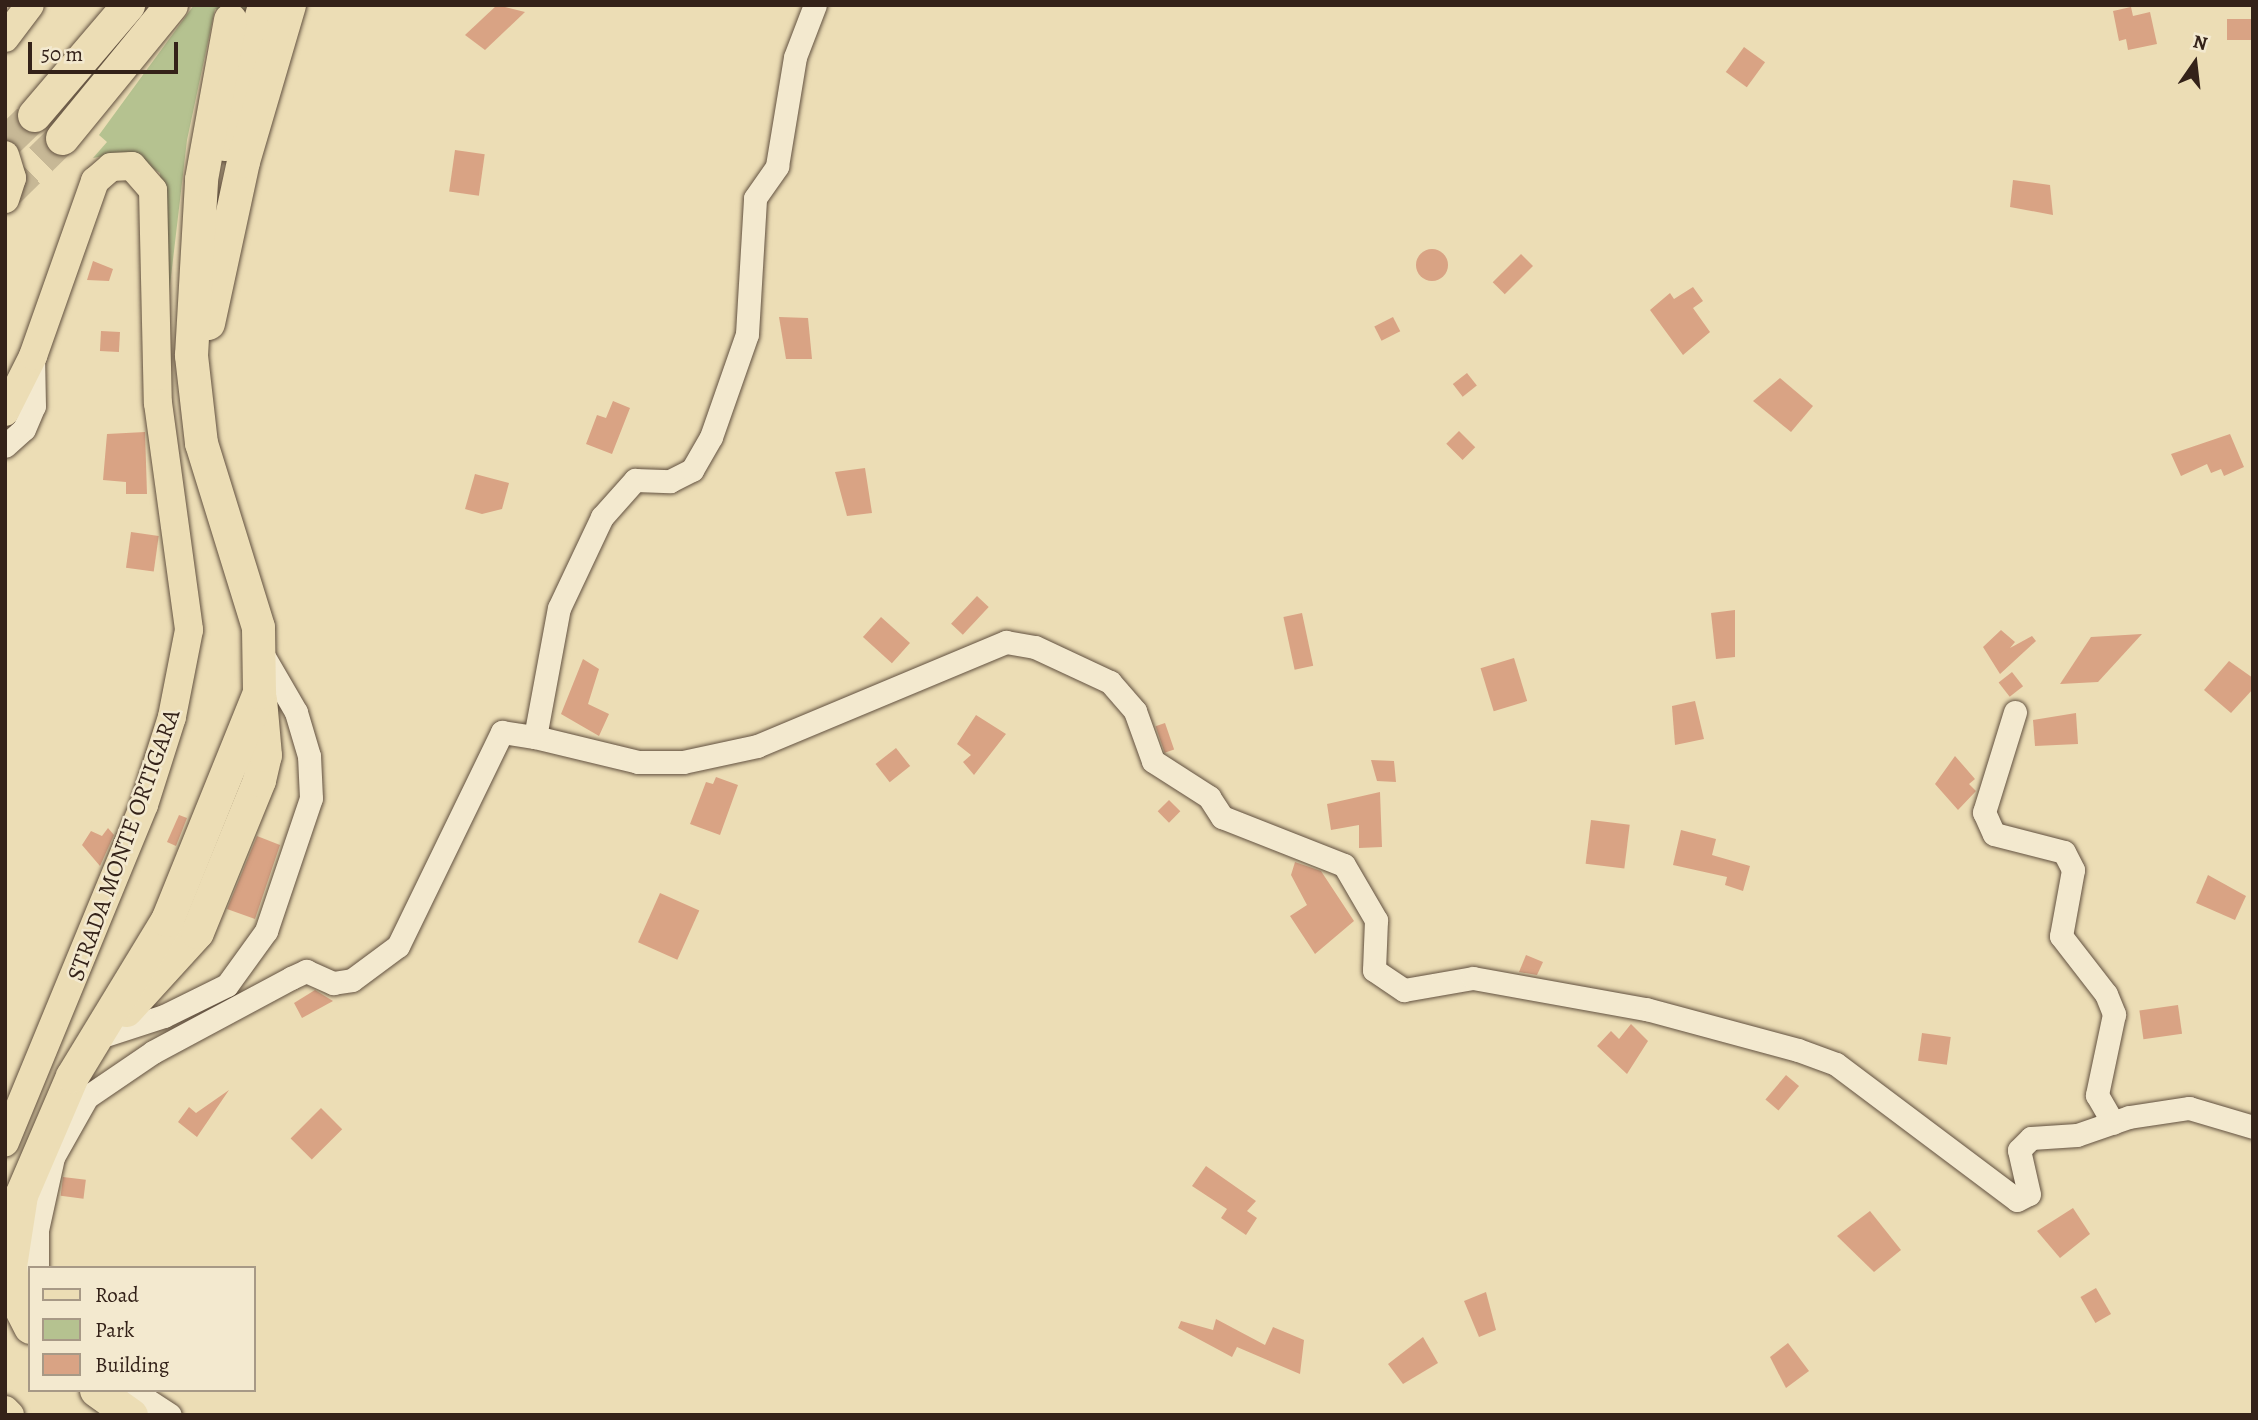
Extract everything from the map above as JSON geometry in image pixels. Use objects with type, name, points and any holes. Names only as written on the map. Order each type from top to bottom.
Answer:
[{"type":"highway","points":[[34,115],[128,5]]},
{"type":"highway","points":[[62,138],[171,5]]},
{"type":"highway","points":[[194,258],[264,5]]},
{"type":"highway","points":[[195,401],[220,253],[289,5]]},
{"type":"highway","points":[[28,1323],[14,1295],[13,1218],[57,1106],[96,1038],[169,970],[197,932],[259,780],[265,732],[259,692],[260,650],[195,401],[194,258],[206,135],[230,20]]},
{"type":"highway","points":[[99,1392],[131,1415]]},
{"type":"main road","points":[[5,38],[30,5]]},
{"type":"main road","points":[[5,155],[12,178],[5,199]]},
{"type":"main road","name":"STRADA MONTE ORTIGARA","points":[[5,412],[33,356],[94,181],[111,167],[142,172],[153,190],[158,403],[190,629],[172,717],[144,805],[10,1131]]},
{"type":"main road","points":[[5,1410],[10,1415]]},
{"type":"street","points":[[535,737],[559,608],[602,517],[635,480],[670,481],[692,470],[711,437],[747,334],[755,198],[777,166],[795,57],[815,5]]},
{"type":"street","points":[[5,446],[24,429],[34,406],[33,356]]},
{"type":"street","points":[[37,1266],[53,1157],[80,1097],[152,1052],[299,974],[306,971],[333,983],[374,967],[415,920],[502,732],[535,737],[638,762],[684,762],[757,746],[1006,642],[1035,647],[1111,682],[1135,711],[1153,761],[1209,797],[1223,817],[1344,865],[1376,920],[1374,970],[1404,990],[1473,978],[1646,1009],[1798,1050],[1836,1064],[2017,1200],[2029,1194],[2020,1150],[2031,1138],[2077,1135],[2113,1123],[2189,1108],[2253,1127]]},
{"type":"street","points":[[96,1038],[164,1016],[227,985],[266,931],[311,798],[309,756],[296,712],[260,650]]},
{"type":"street","points":[[2015,712],[1984,812],[1994,834],[2064,852],[2073,870],[2061,936],[2106,994],[2114,1014],[2097,1096],[2113,1123]]},
{"type":"street","points":[[10,1131],[38,1090]]},
{"type":"street","points":[[135,1392],[170,1415]]},
{"type":"green space","points":[[194,5],[248,5],[244,18],[215,9],[187,140],[165,328],[160,173],[127,152],[93,158],[107,142],[99,135]]},
{"type":"building","points":[[497,5],[525,12],[485,50],[465,35]]},
{"type":"building","points":[[2131,7],[2133,16],[2150,12],[2157,44],[2128,50],[2126,39],[2119,41],[2113,11]]},
{"type":"building","points":[[2227,19],[2253,19],[2253,40],[2227,40]]},
{"type":"building","points":[[1744,47],[1765,62],[1747,87],[1726,72]]},
{"type":"building","points":[[455,150],[485,154],[479,196],[449,192]]},
{"type":"building","points":[[2013,180],[2050,185],[2053,215],[2010,207]]},
{"type":"building","points":[[1432,249],[1444,253],[1448,265],[1444,277],[1432,281],[1420,277],[1416,265],[1420,253]]},
{"type":"building","points":[[1521,254],[1533,266],[1505,294],[1493,282]]},
{"type":"building","points":[[93,261],[113,269],[109,281],[87,280]]},
{"type":"building","points":[[1693,287],[1703,301],[1693,308],[1710,332],[1683,355],[1650,310],[1670,293],[1674,299]]},
{"type":"building","points":[[779,317],[808,318],[812,359],[786,359]]},
{"type":"building","points":[[1393,317],[1400,331],[1382,341],[1374,327]]},
{"type":"building","points":[[101,331],[120,332],[119,352],[100,351]]},
{"type":"building","points":[[1467,373],[1477,386],[1463,397],[1453,384]]},
{"type":"building","points":[[1780,378],[1813,406],[1791,432],[1753,401]]},
{"type":"building","points":[[613,401],[630,408],[612,454],[586,444],[597,415],[606,418]]},
{"type":"building","points":[[1459,431],[1475,447],[1463,460],[1446,444]]},
{"type":"building","points":[[145,432],[147,494],[126,494],[126,482],[103,480],[107,434]]},
{"type":"building","points":[[2230,434],[2244,467],[2224,476],[2221,469],[2211,473],[2207,464],[2181,476],[2171,454]]},
{"type":"building","points":[[865,468],[872,513],[847,516],[835,472]]},
{"type":"building","points":[[475,474],[509,483],[502,509],[482,514],[465,509]]},
{"type":"building","points":[[131,532],[159,536],[154,572],[126,568]]},
{"type":"building","points":[[977,596],[989,607],[963,635],[951,624]]},
{"type":"building","points":[[1735,610],[1735,657],[1716,659],[1711,613]]},
{"type":"building","points":[[1302,613],[1313,666],[1295,670],[1283,617]]},
{"type":"building","points":[[881,617],[910,643],[892,663],[863,637]]},
{"type":"building","points":[[2001,630],[2015,642],[2010,648],[2032,636],[2036,641],[2000,674],[1983,647]]},
{"type":"building","points":[[2142,634],[2098,682],[2060,684],[2091,637]]},
{"type":"building","points":[[1514,658],[1527,701],[1494,711],[1481,668]]},
{"type":"building","points":[[583,659],[599,669],[588,704],[609,714],[599,736],[561,714]]},
{"type":"building","points":[[2229,661],[2253,678],[2253,689],[2231,713],[2204,690]]},
{"type":"building","points":[[2012,672],[2023,686],[2010,697],[1999,682]]},
{"type":"building","points":[[1695,701],[1704,739],[1675,745],[1672,706]]},
{"type":"building","points":[[2076,713],[2078,744],[2035,746],[2033,720]]},
{"type":"building","points":[[976,715],[1006,734],[974,775],[963,762],[971,755],[957,744]]},
{"type":"building","points":[[1165,723],[1174,749],[1165,753],[1156,726]]},
{"type":"building","points":[[896,748],[910,766],[890,782],[876,764]]},
{"type":"building","points":[[1955,756],[1975,779],[1969,784],[1976,791],[1958,810],[1935,784]]},
{"type":"building","points":[[1371,760],[1394,761],[1396,782],[1377,781]]},
{"type":"building","points":[[716,777],[738,785],[720,835],[690,824],[706,782],[713,784]]},
{"type":"building","points":[[1380,792],[1382,847],[1359,848],[1359,825],[1331,830],[1327,804]]},
{"type":"building","points":[[1169,800],[1180,811],[1169,823],[1158,811]]},
{"type":"building","points":[[179,815],[187,818],[176,846],[167,842]]},
{"type":"building","points":[[1591,820],[1630,825],[1624,868],[1586,864]]},
{"type":"building","points":[[108,828],[114,835],[100,866],[82,845],[91,831],[102,836]]},
{"type":"building","points":[[1681,830],[1716,839],[1712,855],[1750,866],[1743,891],[1725,885],[1727,877],[1673,865]]},
{"type":"building","points":[[257,836],[280,845],[255,919],[227,909]]},
{"type":"building","points":[[1295,862],[1321,871],[1354,921],[1315,954],[1290,916],[1307,905],[1291,875]]},
{"type":"building","points":[[2208,875],[2246,896],[2235,920],[2196,903]]},
{"type":"building","points":[[660,893],[699,910],[677,960],[638,942]]},
{"type":"building","points":[[1526,955],[1543,962],[1537,975],[1519,972]]},
{"type":"building","points":[[315,990],[333,1001],[302,1018],[294,1003]]},
{"type":"building","points":[[2178,1005],[2182,1034],[2143,1039],[2139,1010]]},
{"type":"building","points":[[1631,1024],[1648,1041],[1627,1074],[1597,1046],[1611,1031],[1619,1039]]},
{"type":"building","points":[[1922,1033],[1951,1037],[1947,1065],[1918,1061]]},
{"type":"building","points":[[1786,1075],[1799,1086],[1778,1110],[1765,1100]]},
{"type":"building","points":[[229,1090],[197,1137],[178,1122],[189,1107],[196,1113]]},
{"type":"building","points":[[321,1108],[342,1129],[312,1160],[291,1138]]},
{"type":"building","points":[[1206,1166],[1256,1201],[1247,1211],[1257,1218],[1246,1235],[1221,1218],[1227,1209],[1192,1186]]},
{"type":"building","points":[[63,1177],[86,1180],[84,1199],[61,1196]]},
{"type":"building","points":[[2073,1208],[2090,1234],[2060,1258],[2037,1231]]},
{"type":"building","points":[[1870,1211],[1901,1250],[1874,1272],[1837,1236]]},
{"type":"building","points":[[2096,1288],[2111,1314],[2095,1323],[2080,1297]]},
{"type":"building","points":[[1486,1292],[1496,1330],[1479,1337],[1464,1301]]},
{"type":"building","points":[[1216,1319],[1265,1345],[1273,1327],[1304,1340],[1300,1374],[1237,1347],[1232,1357],[1178,1328],[1181,1321],[1213,1330]]},
{"type":"building","points":[[1423,1337],[1438,1363],[1403,1384],[1388,1364]]},
{"type":"building","points":[[1788,1343],[1809,1371],[1786,1388],[1770,1357]]},
{"type":"tunnel","points":[[5,143],[34,115]]},
{"type":"tunnel","points":[[5,194],[62,138]]}]
